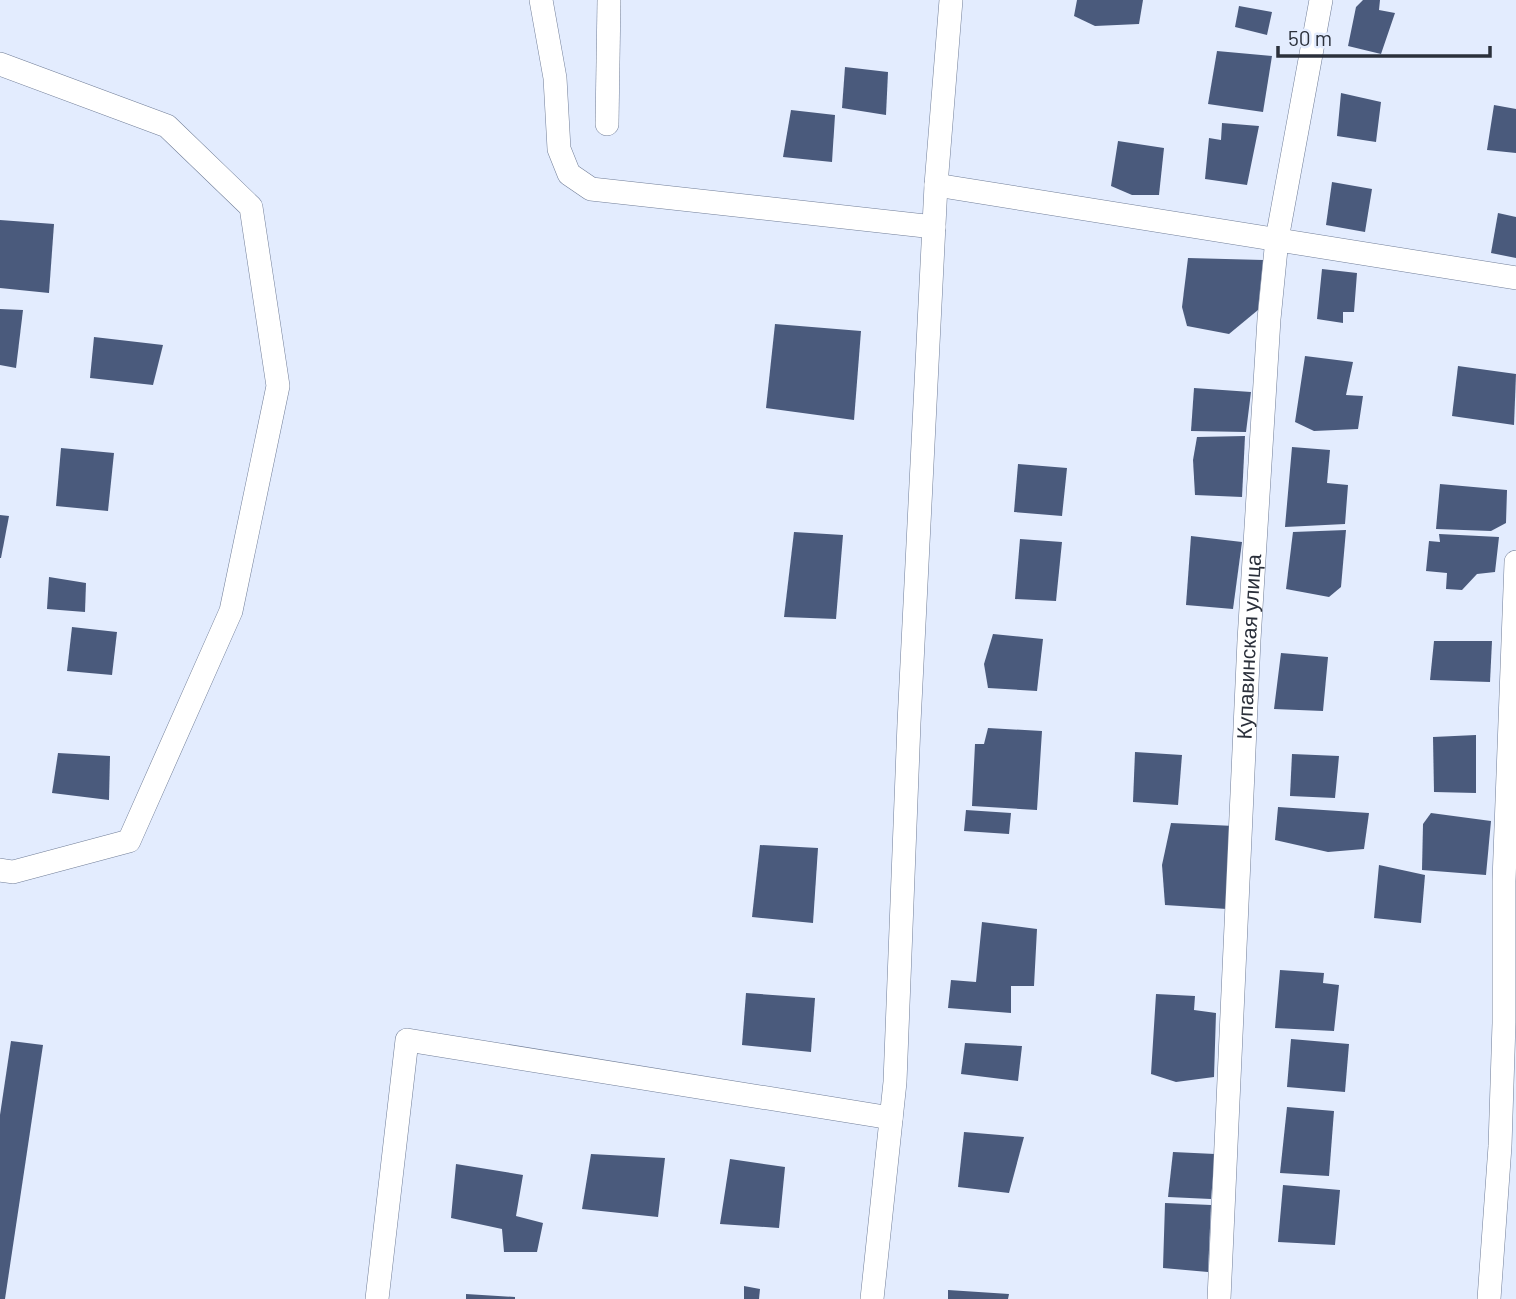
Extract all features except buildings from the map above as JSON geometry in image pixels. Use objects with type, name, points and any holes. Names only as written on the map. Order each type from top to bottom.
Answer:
[{"type":"street","points":[[541,0],[555,78],[559,149],[569,174],[591,190],[934,227]]},
{"type":"street","points":[[607,124],[609,0]]},
{"type":"street","points":[[872,1299],[895,1068],[936,185],[951,0]]},
{"type":"street","name":"Купавинская улица","points":[[1219,1299],[1249,640],[1269,319],[1277,239],[1321,0]]},
{"type":"street","points":[[0,64],[167,126],[251,207],[278,386],[231,611],[129,841],[13,872],[0,870]]},
{"type":"street","points":[[936,185],[1516,278]]},
{"type":"street","points":[[1489,1299],[1508,1147],[1504,1023],[1504,881],[1516,562]]},
{"type":"street","points":[[377,1299],[407,1040],[891,1118]]}]
